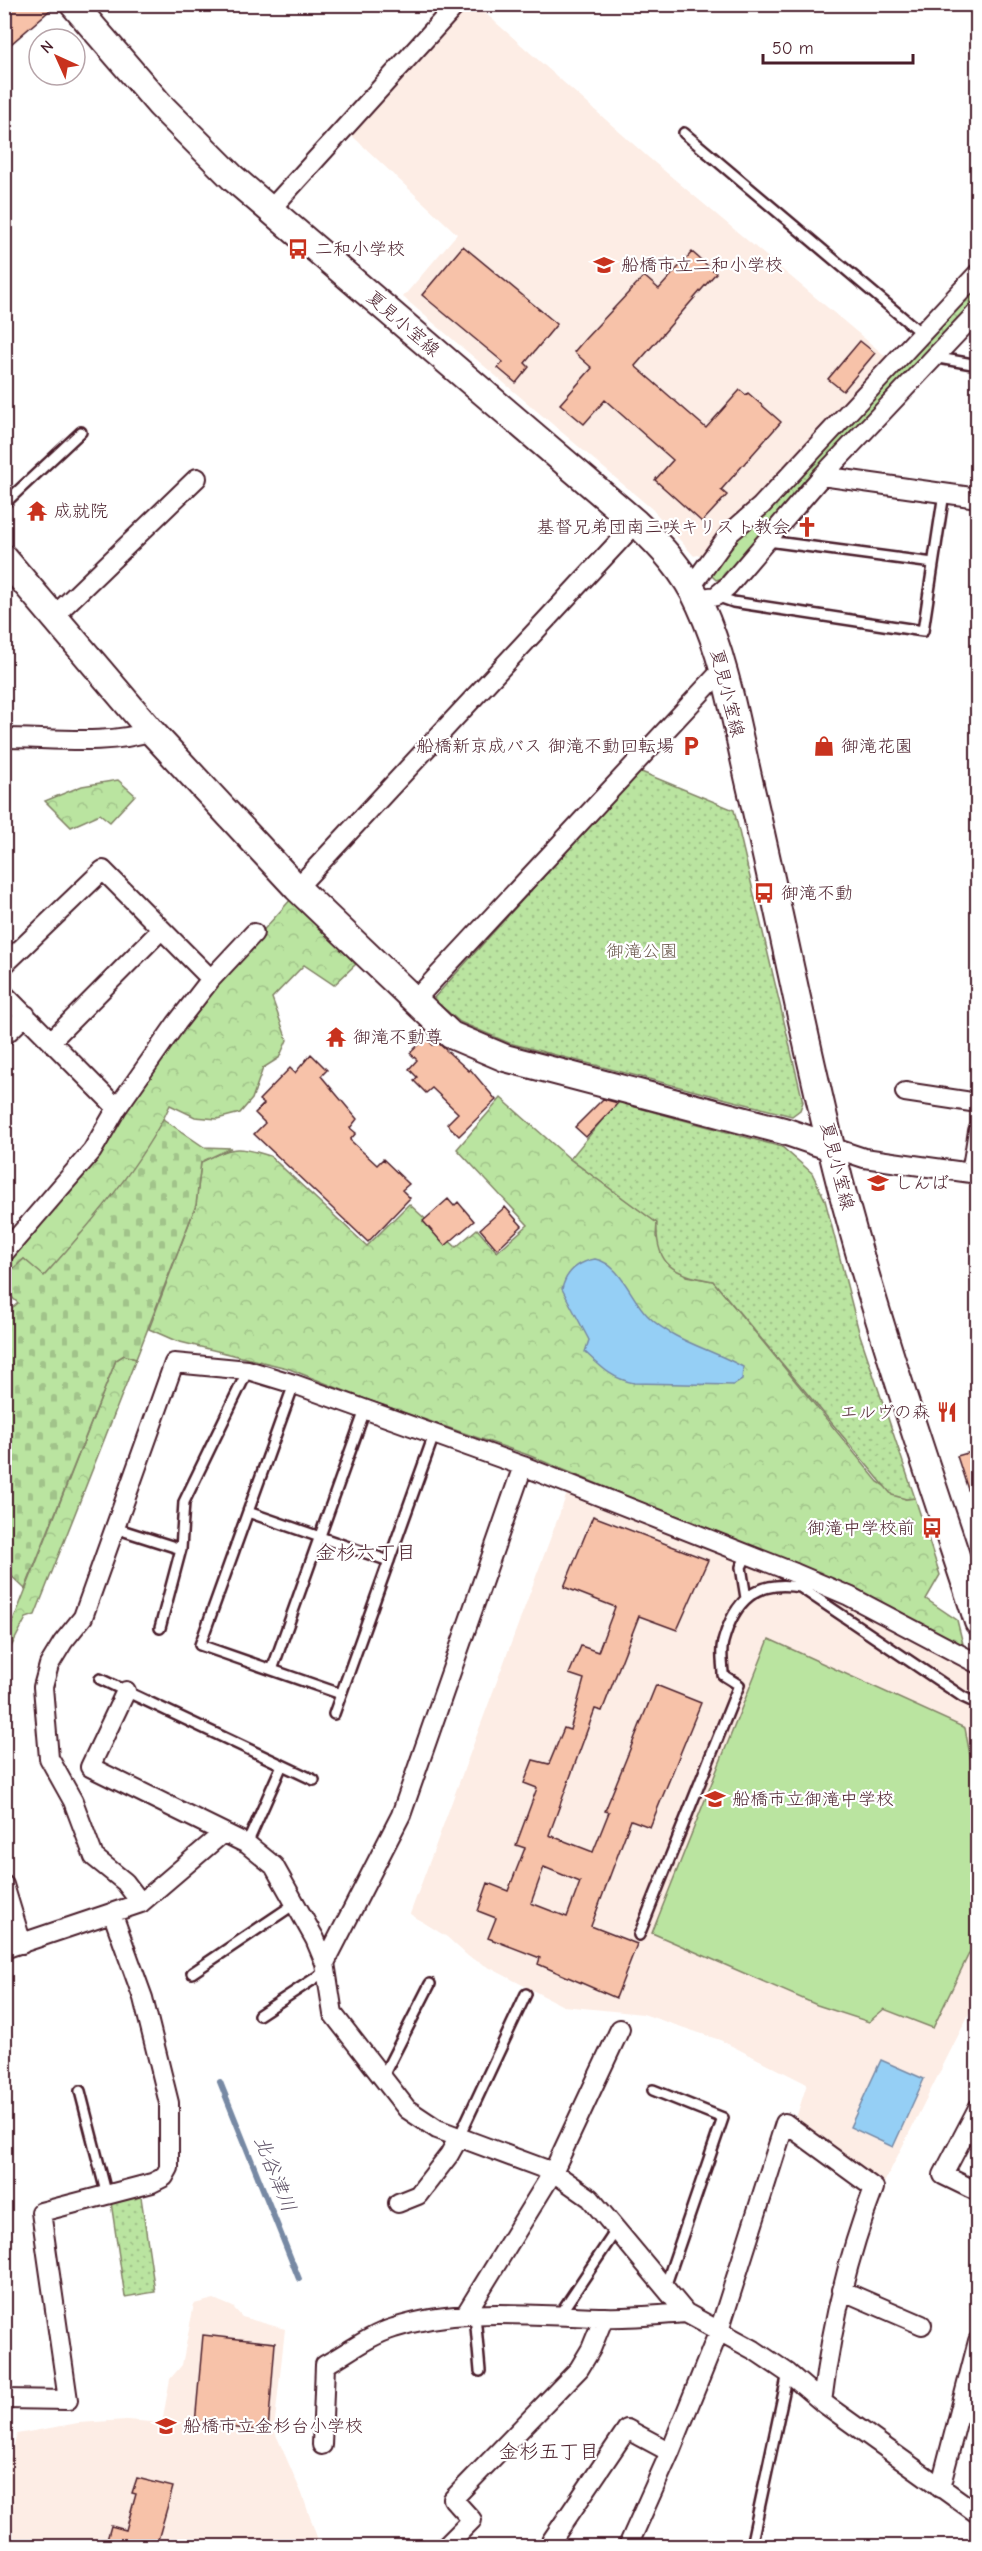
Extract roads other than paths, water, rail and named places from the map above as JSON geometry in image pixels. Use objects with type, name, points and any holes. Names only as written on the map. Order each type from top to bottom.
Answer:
[{"type":"main road","name":"夏見小室線","points":[[73,4],[200,147],[270,210],[636,523],[660,546],[701,594],[722,670],[779,909],[831,1147],[879,1323],[978,1622]]},
{"type":"main road","points":[[4,558],[151,731],[297,888],[451,1035],[496,1055],[784,1131],[831,1147]]},
{"type":"street","points":[[270,210],[457,4]]},
{"type":"street","points":[[701,594],[730,533],[761,506],[978,273]]},
{"type":"street","points":[[701,594],[768,540],[822,476],[978,311]]},
{"type":"street","points":[[822,476],[978,498]]},
{"type":"street","points":[[54,616],[197,478]]},
{"type":"street","points":[[297,888],[636,523]]},
{"type":"street","points":[[414,1002],[722,670]]},
{"type":"street","points":[[4,738],[115,738],[134,737],[151,731]]},
{"type":"street","points":[[4,965],[102,870],[160,931],[211,979]]},
{"type":"street","points":[[51,1041],[160,931]]},
{"type":"street","points":[[4,1253],[92,1151],[117,1108],[211,979],[254,933]]},
{"type":"street","points":[[4,994],[117,1108]]},
{"type":"street","points":[[4,1036],[26,1015]]},
{"type":"street","points":[[905,1092],[978,1103]]},
{"type":"street","points":[[831,1147],[864,1158],[974,1173],[978,1131]]},
{"type":"street","points":[[141,1903],[128,1886],[110,1872],[90,1851],[73,1801],[49,1758],[42,1697],[49,1665],[63,1642],[83,1617],[174,1363],[248,1370],[294,1384],[523,1466],[748,1553],[849,1596],[978,1664]]},
{"type":"street","points":[[326,1967],[401,1815],[523,1466]]},
{"type":"street","points":[[126,1691],[90,1767],[247,1844],[274,1866],[296,1903],[326,1967],[333,2014],[407,2109],[437,2130],[553,2172],[590,2198],[686,2313],[754,2350],[788,2373],[822,2402],[978,2514]]},
{"type":"street","points":[[4,1949],[113,1915],[141,1903],[223,1833]]},
{"type":"street","points":[[4,1885],[22,1944]]},
{"type":"street","points":[[4,2399],[68,2400],[41,2212],[152,2183],[164,2177],[169,2168],[169,2103],[143,1998],[113,1915]]},
{"type":"street","points":[[470,2315],[553,2172],[620,2029]]},
{"type":"street","points":[[978,2108],[943,2175],[978,2192]]},
{"type":"street","points":[[628,2547],[670,2452],[719,2331],[785,2122],[874,2188],[856,2237],[841,2290],[829,2344],[822,2402]]},
{"type":"street","points":[[398,2203],[418,2195],[449,2155],[459,2137]]},
{"type":"street","points":[[841,2290],[922,2325]]},
{"type":"street","points":[[322,2445],[325,2365],[391,2329],[429,2318],[470,2315],[560,2314],[604,2317],[686,2313]]},
{"type":"street","points":[[446,2547],[472,2520],[453,2499],[579,2369],[591,2349],[604,2317]]},
{"type":"street","points":[[940,2488],[978,2341]]},
{"type":"street","points":[[548,2547],[627,2430],[670,2452]]},
{"type":"lane","points":[[684,133],[921,333]]},
{"type":"lane","points":[[933,357],[978,364]]},
{"type":"lane","points":[[4,504],[81,432]]},
{"type":"lane","points":[[701,594],[734,602],[923,630],[944,494]]},
{"type":"lane","points":[[768,540],[933,563]]},
{"type":"lane","points":[[160,1628],[182,1549],[184,1502],[190,1485],[248,1370]]},
{"type":"lane","points":[[294,1384],[200,1645],[341,1694]]},
{"type":"lane","points":[[273,1670],[365,1410]]},
{"type":"lane","points":[[334,1714],[434,1434]]},
{"type":"lane","points":[[248,1512],[388,1561]]},
{"type":"lane","points":[[116,1528],[182,1549]]},
{"type":"lane","points":[[746,1598],[741,1566],[748,1553]]},
{"type":"lane","points":[[639,1935],[739,1685],[723,1675],[722,1644],[739,1604],[755,1590],[783,1584],[800,1587],[963,1697],[978,1704]]},
{"type":"lane","points":[[100,1679],[314,1780]]},
{"type":"lane","points":[[247,1844],[282,1765]]},
{"type":"lane","points":[[192,1973],[296,1903]]},
{"type":"lane","points":[[260,2015],[326,1967]]},
{"type":"lane","points":[[382,2078],[430,1984]]},
{"type":"lane","points":[[459,2137],[526,1994]]},
{"type":"lane","points":[[653,2090],[723,2118],[665,2287]]},
{"type":"lane","points":[[80,2091],[107,2196]]},
{"type":"lane","points":[[560,2314],[617,2228]]},
{"type":"lane","points":[[470,2315],[480,2371]]},
{"type":"lane","points":[[751,2547],[788,2373]]},
{"type":"water","points":[[595,1259],[612,1267],[642,1309],[658,1325],[743,1367],[742,1380],[734,1385],[634,1383],[619,1379],[602,1367],[585,1352],[589,1340],[562,1289],[566,1278],[574,1269]]},
{"type":"water","points":[[881,2060],[924,2079],[893,2147],[850,2127]]},
{"type":"waterway","name":"北谷津川","points":[[220,2082],[299,2279]]},
{"type":"place","name":"二和小学校","points":[[298,249]]},
{"type":"place","name":"船橋市立二和小学校","points":[[604,265]]},
{"type":"place","name":"成就院","points":[[37,511]]},
{"type":"place","name":"基督兄弟団南三咲キリスト教会","points":[[807,527]]},
{"type":"place","name":"船橋新京成バス 御滝不動回転場","points":[[691,746]]},
{"type":"place","name":"御滝花園","points":[[824,746]]},
{"type":"place","name":"御滝不動","points":[[764,893]]},
{"type":"place","name":"御滝不動尊","points":[[336,1037]]},
{"type":"place","name":"しんば","points":[[878,1183]]},
{"type":"place","name":"エルヴの森","points":[[947,1412]]},
{"type":"place","name":"御滝中学校前","points":[[932,1528]]},
{"type":"place","name":"船橋市立御滝中学校","points":[[715,1799]]},
{"type":"place","name":"船橋市立金杉台小学校","points":[[166,2426]]},
{"type":"district","name":"金杉六丁目","points":[[366,1552]]},
{"type":"district","name":"金杉五丁目","points":[[549,2451]]},
{"type":"park label","name":"御滝公園","points":[[642,951]]}]
